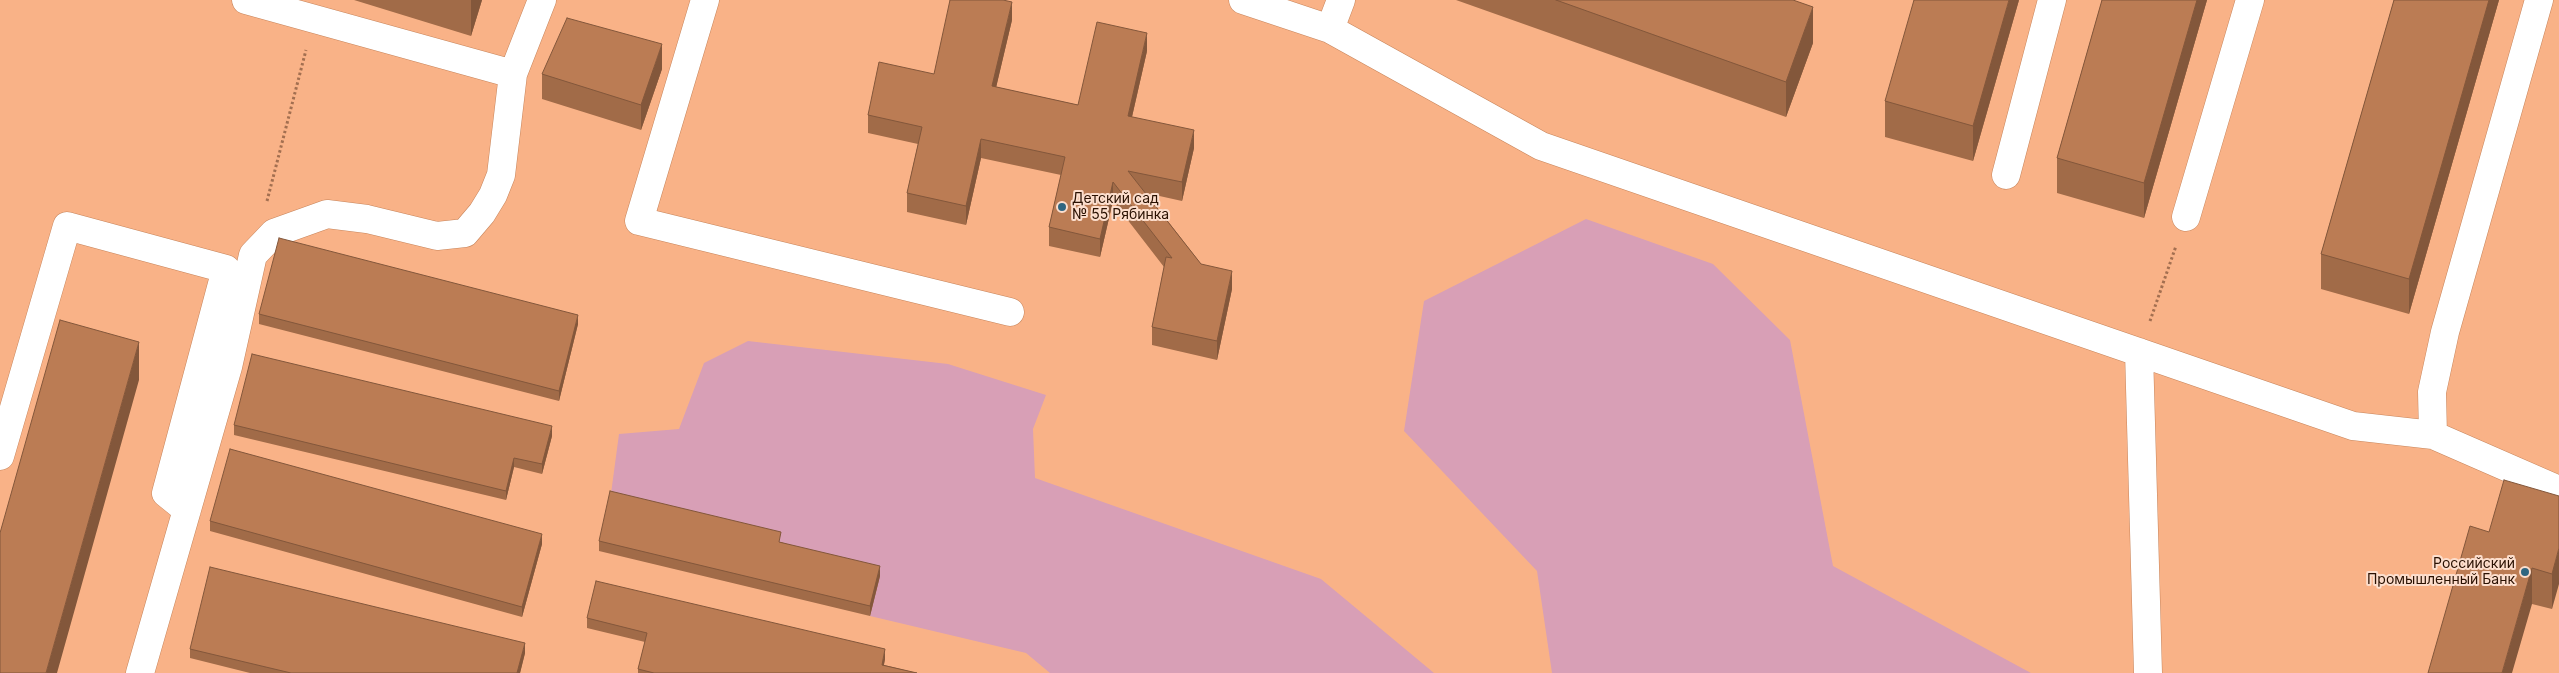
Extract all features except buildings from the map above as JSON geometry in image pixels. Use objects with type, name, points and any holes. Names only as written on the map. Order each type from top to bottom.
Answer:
[{"type":"lane","points":[[246,0],[513,74]]},
{"type":"lane","points":[[140,673],[228,367],[253,255],[274,234],[328,214],[367,219],[437,236],[465,233],[482,213],[501,175],[513,74],[542,0]]},
{"type":"lane","points":[[705,0],[639,221],[1010,312]]},
{"type":"lane","points":[[1243,0],[1330,30],[1541,146],[2353,426],[2433,435],[2559,490]]},
{"type":"lane","points":[[1330,30],[1341,0]]},
{"type":"lane","points":[[2006,175],[2052,0]]},
{"type":"lane","points":[[2186,217],[2250,0]]},
{"type":"lane","points":[[2433,435],[2432,392],[2445,332],[2539,0]]},
{"type":"lane","points":[[0,456],[67,226],[226,269],[166,493],[187,510]]},
{"type":"lane","points":[[2138,352],[2148,673]]},
{"type":"path","points":[[264,209],[314,19]]},
{"type":"path","points":[[2138,352],[2186,217]]},
{"type":"shaded area","points":[[1586,219],[1713,264],[1790,340],[1833,566],[2031,673],[1552,673],[1537,571],[1404,431],[1424,301]]},
{"type":"shaded area","points":[[748,341],[948,364],[1046,395],[1033,429],[1035,478],[1321,579],[1434,673],[1050,673],[1026,653],[870,616],[879,576],[610,501],[619,434],[679,429],[704,363]]},
{"type":"place","name":"Детский сад № 55 Рябинка","points":[[1062,207]]},
{"type":"place","name":"Российский Промышленный Банк","points":[[2525,572]]}]
